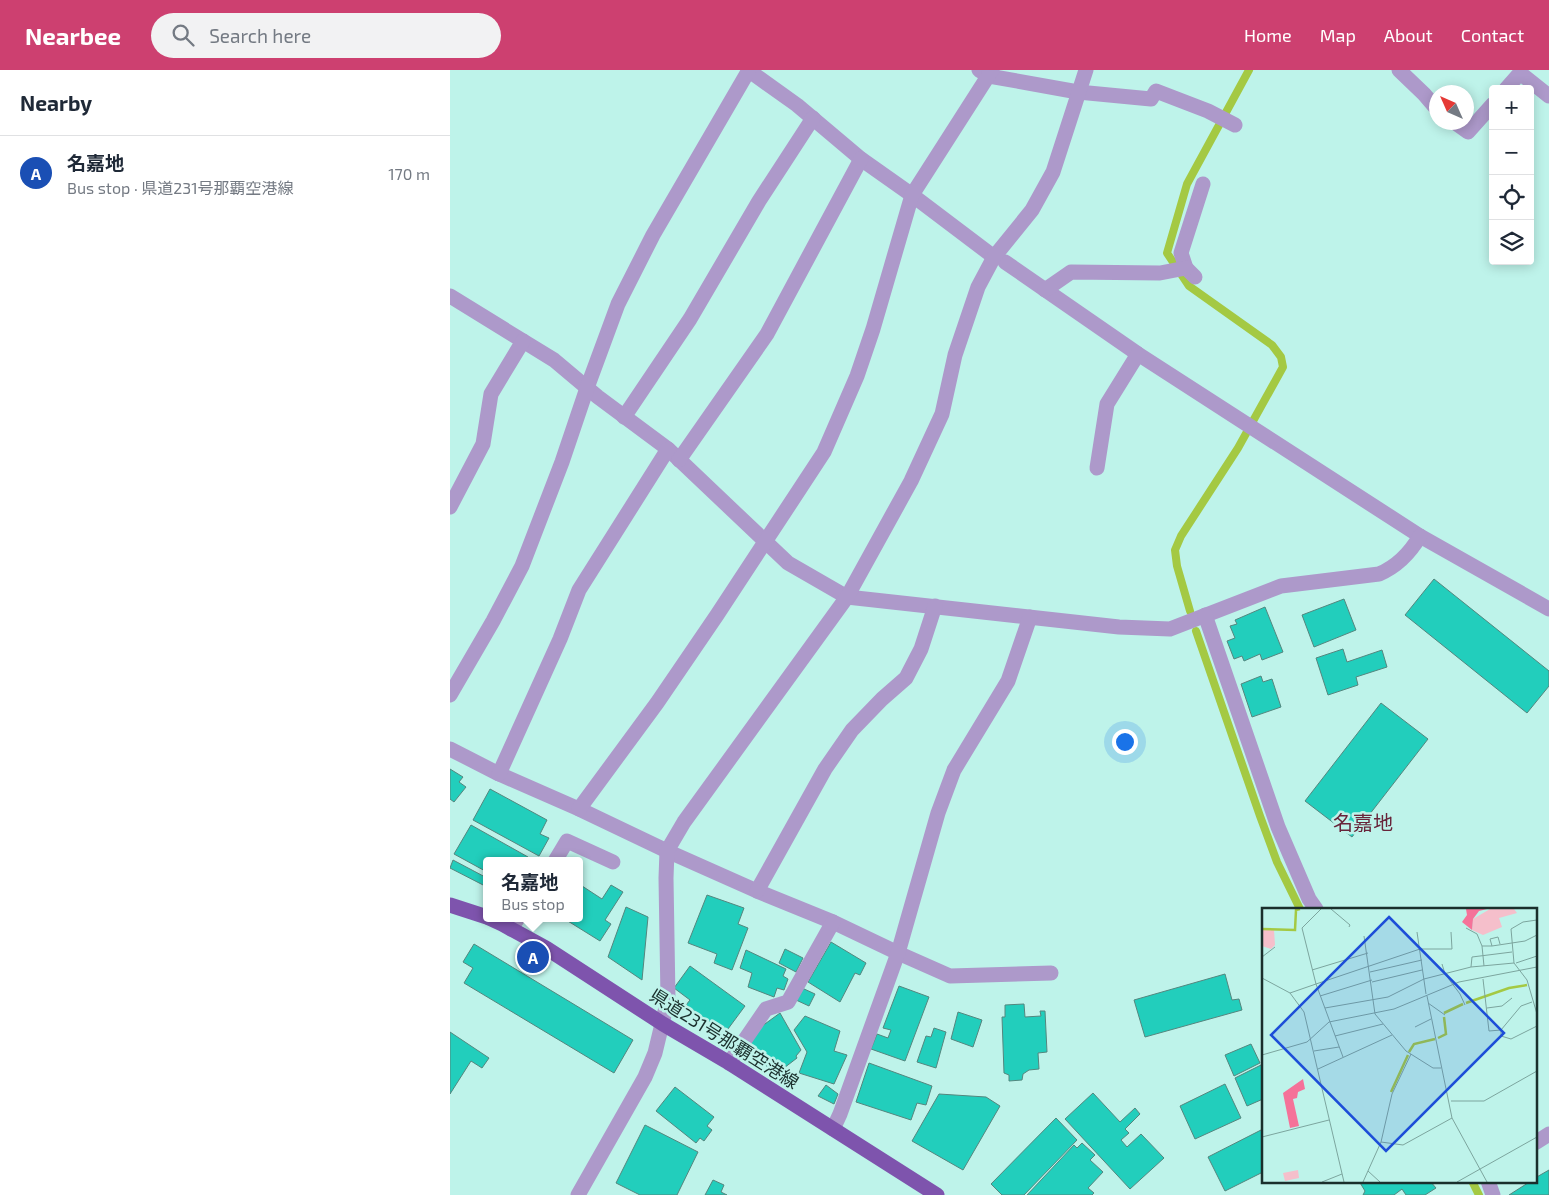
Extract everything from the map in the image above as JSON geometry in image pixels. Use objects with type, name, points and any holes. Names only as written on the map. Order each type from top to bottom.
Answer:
[{"type":"main road","name":"県道231号那覇空港線","points":[[450,905],[483,916]]},
{"type":"main road","name":"県道231号那覇空港線","points":[[497,922],[515,924],[546,948],[662,1024],[729,1063],[937,1195]]},
{"type":"street","points":[[450,695],[522,566],[562,462],[618,304],[652,235],[748,70],[797,105],[861,159],[1000,260],[1138,354],[1420,536],[1549,608]]},
{"type":"street","points":[[583,1193],[645,1077],[655,1053],[668,999],[667,851],[684,822],[847,597],[911,481],[942,414],[955,355],[978,287],[1000,260],[1032,210],[1053,172],[1086,70]]},
{"type":"street","points":[[1399,70],[1429,100]]},
{"type":"street","points":[[579,809],[657,703],[824,452],[857,376],[873,329],[912,195],[986,72],[1078,92],[1151,99],[1156,91],[1208,111],[1235,125]]},
{"type":"street","points":[[1509,85],[1520,72],[1549,96]]},
{"type":"street","points":[[1474,125],[1489,108]]},
{"type":"street","points":[[624,416],[690,319],[758,201],[813,118]]},
{"type":"street","points":[[499,774],[560,639],[579,590],[674,454],[767,334],[861,159]]},
{"type":"street","points":[[1045,290],[1071,272],[1190,273],[1181,254],[1203,184]]},
{"type":"street","points":[[450,296],[554,360],[587,388],[674,454],[788,563],[847,597],[1119,627],[1170,629],[1281,586],[1380,574],[1391,569],[1411,551],[1420,536]]},
{"type":"street","points":[[450,507],[483,444],[490,394],[522,341]]},
{"type":"street","points":[[1097,468],[1107,404],[1138,354]]},
{"type":"street","points":[[757,891],[825,770],[852,730],[882,699],[906,678],[921,649],[935,606]]},
{"type":"street","points":[[1205,615],[1278,827],[1309,899],[1315,908]]},
{"type":"street","points":[[833,1129],[898,953],[938,813],[954,770],[1008,681],[1030,617]]},
{"type":"street","points":[[450,749],[499,774],[579,809],[667,851],[833,922],[950,976],[1051,973]]},
{"type":"street","points":[[557,857],[567,841],[613,862]]},
{"type":"street","points":[[729,1063],[766,1009],[788,1002],[833,922]]},
{"type":"street","points":[[1536,1142],[1549,1134]]},
{"type":"street","points":[[1488,1182],[1493,1195]]},
{"type":"building","points":[[1434,579],[1549,671],[1549,686],[1527,713],[1405,615]]},
{"type":"building","points":[[1344,599],[1356,630],[1314,647],[1302,615]]},
{"type":"building","points":[[1265,607],[1283,652],[1262,660],[1260,654],[1244,661],[1242,656],[1234,659],[1227,641],[1235,638],[1230,626],[1237,624],[1235,620]]},
{"type":"building","points":[[1343,649],[1347,662],[1382,650],[1387,667],[1356,677],[1358,685],[1328,695],[1316,658]]},
{"type":"building","points":[[1261,676],[1263,682],[1272,679],[1281,707],[1252,717],[1241,684]]},
{"type":"building","points":[[1381,703],[1428,739],[1352,837],[1305,801]]},
{"type":"building","points":[[450,769],[463,777],[459,782],[466,787],[454,802],[450,799]]},
{"type":"building","points":[[490,789],[547,820],[540,834],[549,838],[539,856],[473,820]]},
{"type":"building","points":[[471,825],[528,857],[483,857],[483,870],[454,854]]},
{"type":"building","points":[[453,860],[483,876],[483,885],[450,868]]},
{"type":"building","points":[[611,885],[623,892],[605,920],[611,924],[600,941],[569,922],[583,922],[583,887],[602,899]]},
{"type":"building","points":[[707,895],[744,908],[738,924],[748,928],[732,970],[714,963],[717,954],[688,943]]},
{"type":"building","points":[[626,907],[648,917],[642,980],[608,957]]},
{"type":"building","points":[[831,942],[866,963],[860,975],[855,973],[840,1002],[808,982]]},
{"type":"building","points":[[474,944],[633,1040],[614,1073],[464,983],[473,968],[463,962]]},
{"type":"building","points":[[785,949],[803,958],[796,972],[779,963]]},
{"type":"building","points":[[746,950],[786,969],[783,976],[788,979],[784,990],[777,988],[774,997],[748,987],[752,973],[740,968]]},
{"type":"building","points":[[690,966],[745,1006],[725,1033],[686,1005],[690,1000],[674,988]]},
{"type":"building","points":[[1225,974],[1232,1000],[1239,999],[1242,1010],[1145,1037],[1134,1000]]},
{"type":"building","points":[[899,986],[929,997],[905,1061],[871,1049],[877,1034],[888,1038],[891,1030],[883,1028]]},
{"type":"building","points":[[802,988],[815,994],[809,1006],[796,1000]]},
{"type":"building","points":[[1024,1004],[1025,1017],[1041,1016],[1040,1011],[1045,1011],[1047,1052],[1038,1053],[1039,1069],[1029,1070],[1023,1074],[1022,1080],[1009,1081],[1009,1075],[1004,1073],[1002,1017],[1005,1017],[1005,1005]]},
{"type":"building","points":[[958,1012],[982,1020],[973,1047],[951,1039]]},
{"type":"building","points":[[780,1013],[801,1050],[796,1056],[797,1058],[784,1068],[779,1060],[768,1068],[751,1043],[758,1029]]},
{"type":"building","points":[[805,1016],[840,1031],[834,1051],[847,1055],[834,1084],[799,1073],[807,1052],[794,1030]]},
{"type":"building","points":[[934,1028],[946,1032],[936,1068],[917,1062],[926,1036],[931,1037]]},
{"type":"building","points":[[450,1032],[489,1058],[482,1068],[471,1061],[450,1094]]},
{"type":"building","points":[[1251,1044],[1260,1063],[1234,1076],[1225,1055]]},
{"type":"building","points":[[869,1063],[932,1086],[926,1105],[917,1103],[911,1120],[856,1102]]},
{"type":"building","points":[[1262,1064],[1262,1099],[1247,1106],[1235,1078]]},
{"type":"building","points":[[1225,1084],[1241,1118],[1195,1139],[1180,1106]]},
{"type":"building","points":[[826,1085],[838,1094],[834,1104],[818,1096]]},
{"type":"building","points":[[675,1087],[714,1117],[707,1126],[712,1130],[704,1141],[700,1138],[696,1143],[656,1111]]},
{"type":"building","points":[[1093,1093],[1120,1122],[1135,1108],[1140,1114],[1125,1129],[1129,1133],[1121,1140],[1127,1147],[1141,1134],[1164,1158],[1130,1189],[1065,1119]]},
{"type":"building","points":[[939,1094],[986,1097],[1000,1106],[963,1170],[912,1141]]},
{"type":"building","points":[[1056,1118],[1077,1140],[1024,1195],[1002,1195],[991,1184]]},
{"type":"building","points":[[645,1125],[698,1152],[677,1195],[640,1195],[616,1183]]},
{"type":"building","points":[[1262,1130],[1262,1172],[1225,1191],[1208,1157]]},
{"type":"building","points":[[1082,1143],[1095,1155],[1090,1160],[1103,1172],[1088,1188],[1094,1193],[1092,1195],[1027,1195],[1074,1145],[1077,1148]]},
{"type":"building","points":[[1549,1170],[1549,1195],[1509,1195],[1529,1182],[1536,1182],[1536,1177]]},
{"type":"building","points":[[713,1180],[724,1185],[721,1192],[727,1195],[705,1195]]},
{"type":"building","points":[[1360,1182],[1431,1182],[1436,1188],[1425,1195],[1406,1195],[1402,1189],[1394,1195],[1363,1195],[1365,1191]]},
{"type":"waterway","points":[[1190,611],[1177,566],[1175,550],[1181,536],[1238,448],[1283,367],[1281,357],[1272,345],[1189,286],[1167,253],[1187,184],[1249,70]]},
{"type":"waterway","points":[[1196,631],[1277,862],[1300,908]]},
{"type":"waterway","points":[[1472,1182],[1479,1195]]},
{"type":"place","name":"名嘉地","points":[[533,957]]},
{"type":"district","name":"名嘉地","points":[[1363,823]]}]
